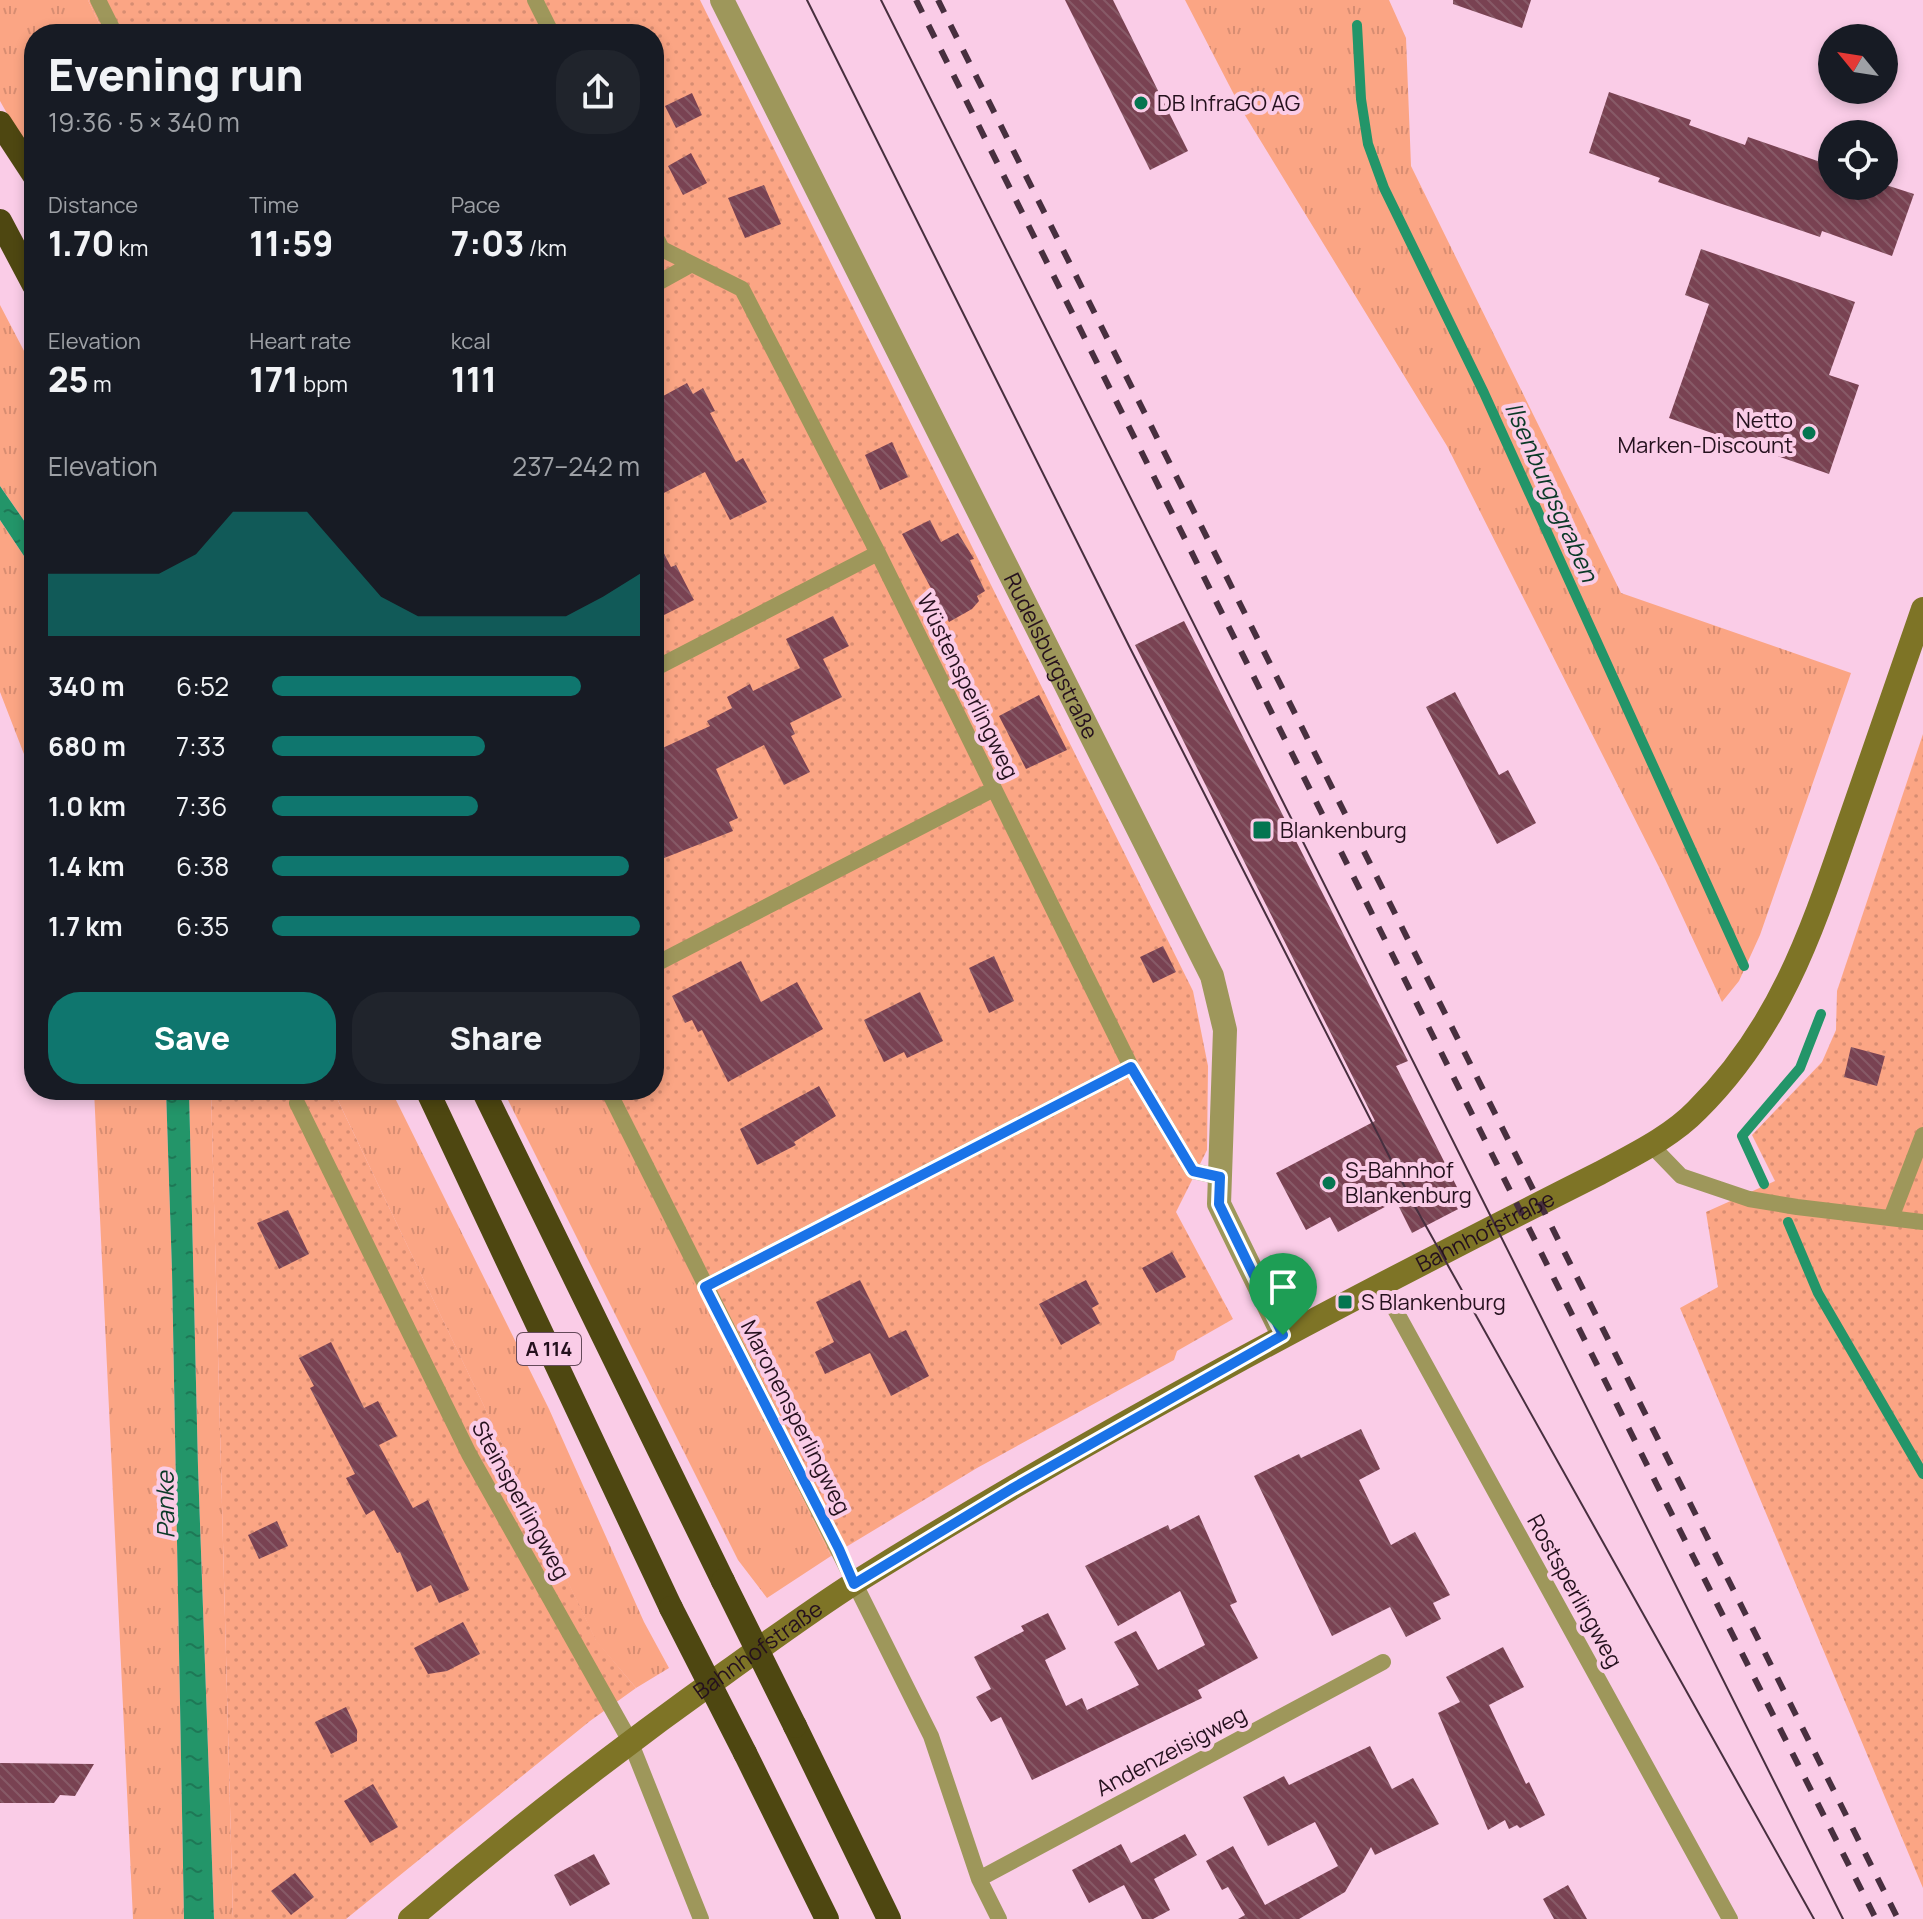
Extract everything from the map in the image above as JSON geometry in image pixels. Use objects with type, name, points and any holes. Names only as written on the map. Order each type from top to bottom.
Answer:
[{"type":"highway","points":[[0,123],[24,160]]},
{"type":"highway","points":[[0,221],[24,266]]},
{"type":"highway","name":"A 114","points":[[432,1100],[671,1608],[827,1919]]},
{"type":"highway","name":"A 114","points":[[488,1100],[889,1919]]},
{"type":"main road","name":"Bahnhofstraße","points":[[410,1919],[542,1808],[630,1741],[854,1584],[1013,1488],[1283,1335],[1600,1173],[1651,1145],[1696,1112],[1761,1033],[1784,995],[1821,903],[1923,609]]},
{"type":"street","name":"Rudelsburgstraße","points":[[722,0],[1212,976],[1225,1030],[1219,1204],[1283,1335]]},
{"type":"lane","points":[[98,0],[110,24]]},
{"type":"lane","points":[[535,0],[547,24]]},
{"type":"lane","name":"Wüstensperlingweg","points":[[664,250],[742,289],[878,553],[1131,1067],[1193,1171],[1220,1177]]},
{"type":"lane","points":[[664,279],[692,264]]},
{"type":"lane","points":[[664,664],[878,553]]},
{"type":"lane","points":[[664,960],[994,789]]},
{"type":"lane","points":[[705,1287],[1131,1067]]},
{"type":"lane","name":"Maronensperlingweg","points":[[613,1100],[931,1736],[979,1879],[999,1919]]},
{"type":"lane","name":"Steinsperlingweg","points":[[297,1103],[469,1454],[630,1741],[701,1919]]},
{"type":"lane","points":[[1891,1218],[1923,1135]]},
{"type":"lane","points":[[1651,1145],[1681,1176],[1749,1199],[1923,1222]]},
{"type":"lane","name":"Rostsperlingweg","points":[[1381,1284],[1730,1919]]},
{"type":"lane","name":"Andenzeisigweg","points":[[979,1879],[1383,1662]]},
{"type":"green space","points":[[0,0],[88,0],[99,24],[24,24],[24,143],[0,101]]},
{"type":"green space","points":[[88,0],[700,0],[1193,991],[1208,1066],[1207,1150],[1176,1212],[1233,1319],[1177,1351],[1174,1360],[977,1468],[831,1556],[600,1100],[664,1100],[664,24],[99,24]]},
{"type":"green space","points":[[1185,0],[1389,0],[1406,38],[1411,166],[1621,593],[1851,673],[1760,935],[1739,981],[1722,1002],[1665,879],[1447,446],[1243,112]]},
{"type":"green space","points":[[0,305],[24,351],[24,521],[0,486]]},
{"type":"green space","points":[[0,520],[24,556],[24,754],[0,692]]},
{"type":"green space","points":[[1923,734],[1923,1888],[1680,1308],[1718,1287],[1706,1212],[1775,1181],[1752,1135],[1822,1062],[1836,1030],[1837,991]]},
{"type":"green space","points":[[94,1100],[166,1100],[184,1919],[133,1919]]},
{"type":"green space","points":[[189,1100],[211,1100],[233,1919],[214,1919]]},
{"type":"green space","points":[[211,1100],[338,1100],[596,1640],[636,1688],[590,1721],[346,1919],[233,1919]]},
{"type":"green space","points":[[338,1100],[396,1100],[549,1409],[644,1622],[669,1668],[636,1688],[596,1641]]},
{"type":"green space","points":[[508,1100],[602,1100],[831,1556],[767,1598],[738,1560]]},
{"type":"water","points":[[0,486],[24,521],[24,556],[0,520]]},
{"type":"water","points":[[166,1100],[189,1100],[214,1919],[184,1919]]},
{"type":"building","name":"DB InfraGO AG","points":[[1065,0],[1113,0],[1188,151],[1150,170]]},
{"type":"building","points":[[1453,0],[1531,0],[1522,28],[1453,4]]},
{"type":"building","points":[[1609,92],[1691,120],[1689,125],[1745,145],[1748,137],[1818,161],[1818,200],[1898,200],[1898,189],[1914,194],[1892,256],[1822,231],[1820,237],[1716,202],[1589,153]]},
{"type":"building","points":[[692,93],[702,115],[676,128],[665,106]]},
{"type":"building","points":[[691,153],[707,183],[683,195],[668,166]]},
{"type":"building","points":[[764,185],[781,224],[745,238],[728,198]]},
{"type":"building","points":[[1701,249],[1855,302],[1829,375],[1859,385],[1829,474],[1669,418],[1709,304],[1685,295]]},
{"type":"building","points":[[687,383],[693,394],[703,388],[715,411],[710,413],[736,462],[743,458],[767,502],[730,520],[705,472],[664,493],[664,396]]},
{"type":"building","points":[[892,442],[908,477],[880,490],[865,455]]},
{"type":"building","points":[[930,520],[941,542],[958,533],[974,559],[970,560],[985,591],[977,596],[979,601],[972,609],[949,622],[902,534]]},
{"type":"building","points":[[664,553],[671,567],[676,565],[694,600],[664,615]]},
{"type":"building","points":[[833,616],[849,646],[823,659],[842,697],[790,723],[795,734],[791,736],[810,772],[784,785],[764,745],[716,769],[738,818],[729,822],[733,831],[664,858],[664,747],[710,726],[707,721],[732,708],[727,697],[750,684],[753,691],[800,668],[786,639]]},
{"type":"building","points":[[1184,621],[1408,1061],[1396,1066],[1466,1205],[1412,1233],[1396,1201],[1338,1232],[1330,1217],[1306,1230],[1276,1173],[1375,1121],[1135,645]]},
{"type":"building","points":[[1455,692],[1499,775],[1508,770],[1536,823],[1497,844],[1426,707]]},
{"type":"building","points":[[1039,695],[1067,750],[1026,769],[999,716]]},
{"type":"building","points":[[1163,946],[1176,972],[1153,983],[1140,957]]},
{"type":"building","points":[[994,956],[1014,1001],[989,1013],[969,968]]},
{"type":"building","points":[[741,961],[761,1002],[797,982],[823,1029],[728,1082],[702,1030],[698,1032],[692,1020],[685,1023],[672,996]]},
{"type":"building","points":[[920,992],[943,1041],[907,1058],[904,1052],[884,1062],[864,1020]]},
{"type":"building","points":[[1851,1047],[1885,1056],[1877,1086],[1844,1077]]},
{"type":"building","points":[[819,1086],[836,1116],[794,1142],[796,1145],[757,1165],[740,1129]]},
{"type":"building","points":[[288,1210],[309,1254],[279,1269],[257,1223]]},
{"type":"building","points":[[1172,1252],[1186,1277],[1156,1293],[1142,1268]]},
{"type":"building","points":[[860,1280],[889,1338],[906,1330],[929,1376],[891,1396],[870,1353],[825,1374],[815,1352],[834,1342],[816,1302]]},
{"type":"building","points":[[1086,1280],[1099,1304],[1092,1308],[1100,1323],[1061,1345],[1039,1304]]},
{"type":"building","points":[[331,1342],[364,1408],[378,1401],[397,1436],[379,1445],[413,1508],[428,1500],[469,1590],[439,1603],[431,1585],[417,1592],[400,1552],[397,1553],[374,1510],[366,1515],[346,1478],[355,1474],[310,1388],[314,1386],[299,1358]]},
{"type":"building","points":[[1361,1429],[1380,1469],[1359,1480],[1391,1545],[1415,1532],[1450,1595],[1433,1603],[1441,1619],[1406,1637],[1390,1607],[1332,1636],[1254,1476],[1299,1454],[1301,1458]]},
{"type":"building","points":[[1199,1515],[1237,1602],[1230,1605],[1258,1658],[1198,1690],[1202,1698],[1032,1780],[1001,1717],[991,1722],[976,1697],[991,1689],[974,1657],[1024,1631],[1021,1626],[1048,1613],[1066,1649],[1045,1660],[1066,1706],[1082,1698],[1087,1710],[1139,1685],[1114,1642],[1136,1631],[1158,1670],[1205,1645],[1180,1591],[1118,1626],[1085,1566],[1168,1525],[1170,1530]]},
{"type":"building","points":[[277,1521],[288,1546],[259,1559],[248,1535]]},
{"type":"building","points":[[463,1622],[480,1654],[447,1671],[428,1674],[414,1648]]},
{"type":"building","points":[[1503,1647],[1524,1687],[1489,1705],[1526,1784],[1529,1782],[1545,1815],[1520,1828],[1517,1825],[1509,1829],[1505,1820],[1488,1830],[1438,1713],[1460,1702],[1446,1677]]},
{"type":"building","points":[[346,1707],[357,1730],[357,1741],[331,1754],[315,1722]]},
{"type":"building","points":[[1370,1746],[1392,1789],[1413,1778],[1439,1824],[1375,1855],[1371,1847],[1345,1892],[1299,1919],[1238,1919],[1245,1915],[1228,1887],[1222,1890],[1206,1861],[1233,1846],[1265,1905],[1338,1866],[1315,1822],[1268,1846],[1243,1797],[1284,1776],[1289,1785]]},
{"type":"building","points":[[0,1763],[94,1764],[75,1796],[60,1795],[54,1803],[0,1803]]},
{"type":"building","points":[[373,1784],[398,1827],[370,1843],[344,1801]]},
{"type":"building","points":[[1185,1834],[1197,1855],[1154,1879],[1170,1910],[1153,1919],[1142,1919],[1124,1885],[1089,1903],[1072,1870],[1121,1844],[1131,1863]]},
{"type":"building","points":[[594,1854],[610,1884],[570,1906],[554,1875]]},
{"type":"building","points":[[295,1873],[314,1897],[291,1915],[271,1891]]},
{"type":"building","points":[[1568,1885],[1587,1919],[1554,1919],[1543,1899]]},
{"type":"waterway","name":"Ilsenburgsgraben","points":[[1357,25],[1361,99],[1368,144],[1384,188],[1484,393],[1744,966]]},
{"type":"waterway","name":"Ilsenburgsgraben","points":[[1764,1184],[1742,1136],[1800,1068],[1821,1014]]},
{"type":"waterway","name":"Ilsenburgsgraben","points":[[1788,1222],[1818,1293],[1923,1474]]},
{"type":"tram line","points":[[807,0],[1130,648],[1413,1203],[1814,1919]]},
{"type":"tram line","points":[[881,0],[1843,1919]]},
{"type":"railway","points":[[916,0],[1876,1919]]},
{"type":"railway","points":[[938,0],[1898,1919]]},
{"type":"place","name":"DB InfraGO AG","points":[[1141,103]]},
{"type":"place","name":"Netto Marken-Discount","points":[[1809,433]]},
{"type":"place","name":"Blankenburg","points":[[1262,830]]},
{"type":"place","name":"S-Bahnhof Blankenburg","points":[[1329,1183]]},
{"type":"place","name":"S Blankenburg","points":[[1345,1302]]},
{"type":"route","points":[[1131,1067],[1193,1171],[1220,1177],[1219,1204],[1283,1335],[1013,1488],[854,1584],[705,1287],[1131,1067]]},
{"type":"water label","name":"Panke","points":[[166,1505]]}]
